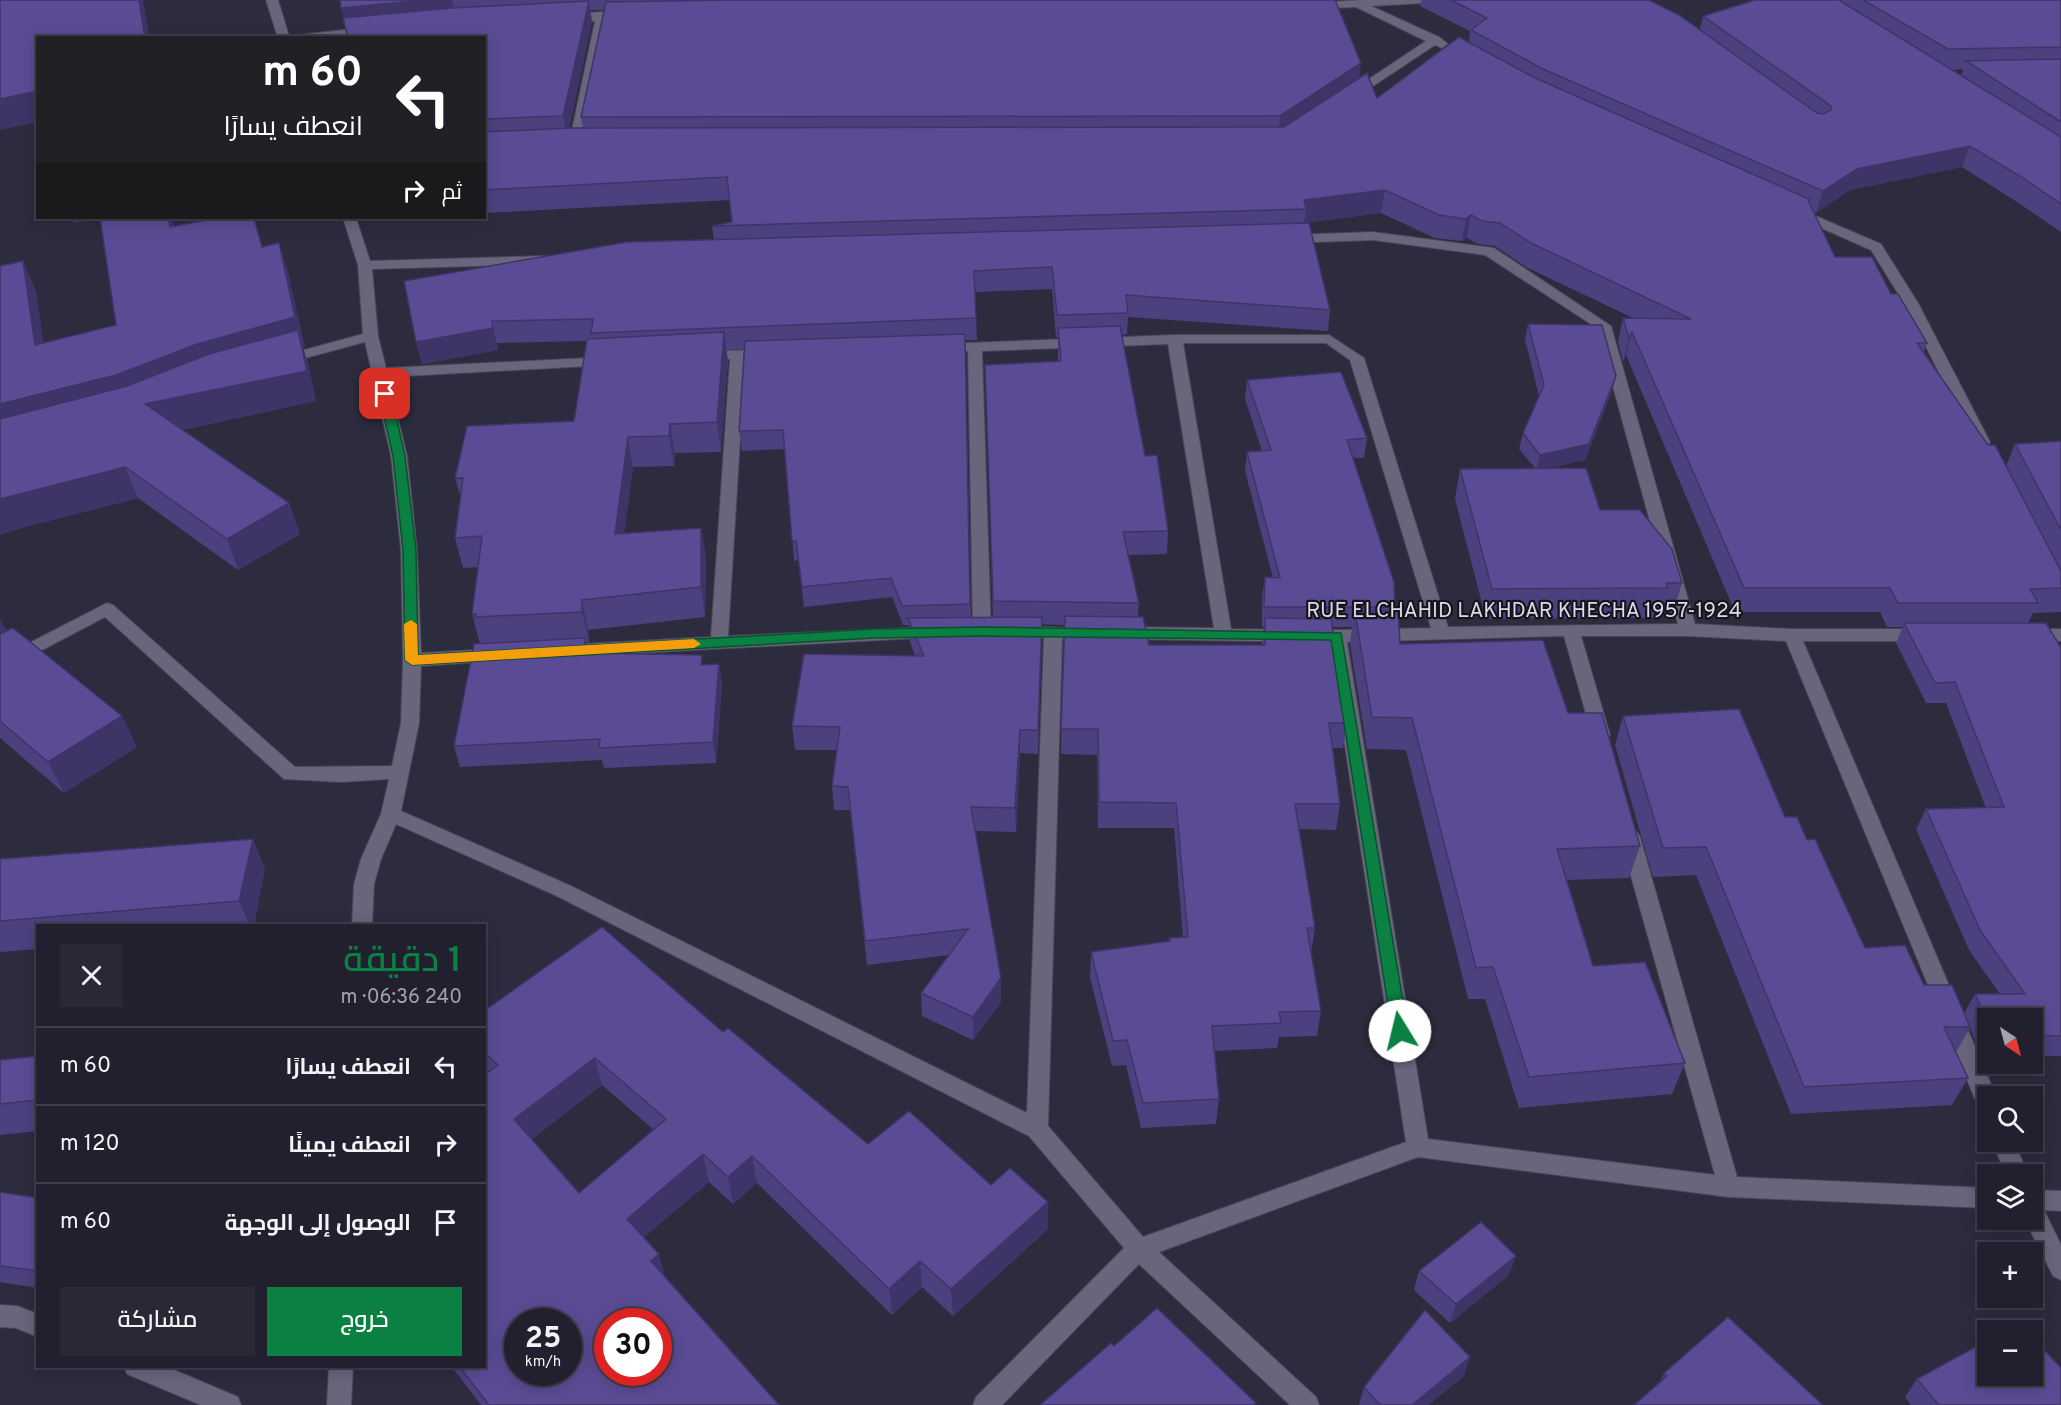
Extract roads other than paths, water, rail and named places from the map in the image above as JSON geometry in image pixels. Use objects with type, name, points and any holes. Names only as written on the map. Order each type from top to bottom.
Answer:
[{"type":"street","points":[[272,0],[283,36]]},
{"type":"street","points":[[1299,6],[1359,5],[1425,0]]},
{"type":"street","points":[[1359,5],[1455,51]]},
{"type":"street","points":[[575,144],[602,16]]},
{"type":"street","points":[[557,18],[638,16]]},
{"type":"street","points":[[314,36],[386,29]]},
{"type":"street","points":[[1339,105],[1435,40]]},
{"type":"street","points":[[1779,204],[1876,247],[1911,303],[1986,451]]},
{"type":"street","points":[[349,219],[366,265],[371,336],[399,456],[409,550],[412,660],[410,723],[401,772],[391,814],[375,850],[364,884],[362,924]]},
{"type":"street","points":[[1273,239],[1373,236],[1489,251],[1604,326],[1688,630]]},
{"type":"street","points":[[366,265],[557,260]]},
{"type":"street","points":[[270,364],[371,336]]},
{"type":"street","points":[[1175,339],[1223,633]]},
{"type":"street","points":[[927,348],[1175,339],[1329,339],[1357,358],[1441,633]]},
{"type":"street","name":"RUE ELCHAHID LAKHDAR KHECHA 1957-1924","points":[[975,347],[988,632],[1337,636],[1571,630],[1688,630],[1792,635],[1944,635]]},
{"type":"street","points":[[690,357],[785,353]]},
{"type":"street","points":[[719,642],[738,354]]},
{"type":"street","points":[[380,373],[619,360]]},
{"type":"street","points":[[0,666],[107,609],[291,774],[341,775],[401,772]]},
{"type":"street","points":[[1571,630],[1606,755]]},
{"type":"street","points":[[542,653],[946,632]]},
{"type":"street","points":[[1037,1130],[1053,633]]},
{"type":"street","points":[[1792,635],[1980,1086]]},
{"type":"street","points":[[2014,635],[2061,635]]},
{"type":"street","points":[[1337,636],[1418,1147]]},
{"type":"street","points":[[412,660],[506,655]]},
{"type":"street","points":[[391,814],[564,891],[1037,1130],[1139,1249],[1307,1405]]},
{"type":"street","points":[[1626,823],[1729,1187]]},
{"type":"street","points":[[985,1405],[1139,1249],[1418,1147],[1729,1187],[1977,1198]]},
{"type":"street","points":[[2043,1200],[2061,1200]]},
{"type":"street","points":[[2042,1230],[2061,1269]]},
{"type":"street","points":[[0,1316],[17,1317],[36,1325]]},
{"type":"street","points":[[141,1368],[229,1405]]},
{"type":"street","points":[[339,1405],[340,1368]]}]
